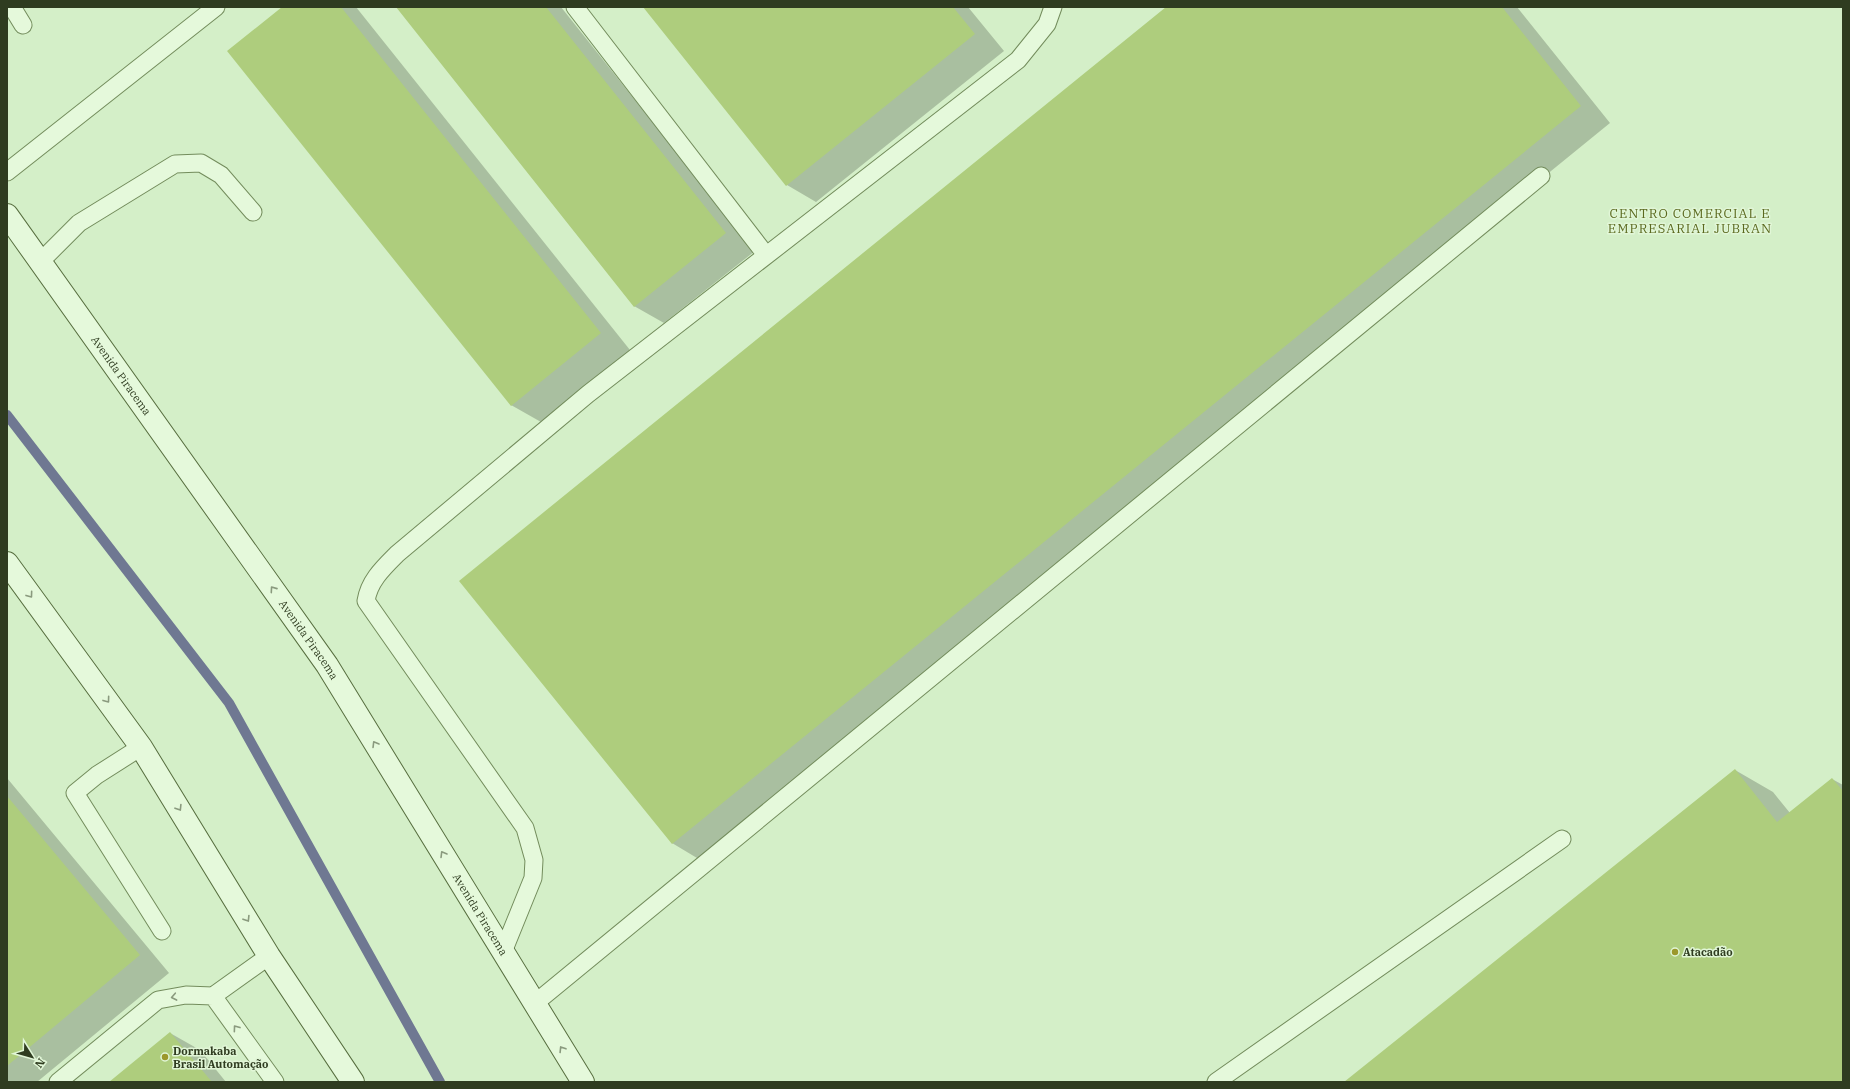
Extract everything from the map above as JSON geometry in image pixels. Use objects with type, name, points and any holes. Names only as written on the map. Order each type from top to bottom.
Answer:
[{"type":"main road","name":"Avenida Piracema","points":[[7,215],[327,665],[583,1082]]},
{"type":"main road","points":[[7,563],[141,746],[269,956],[353,1082]]},
{"type":"lane","points":[[12,7],[23,25]]},
{"type":"lane","points":[[7,172],[216,7]]},
{"type":"lane","points":[[575,7],[766,255]]},
{"type":"lane","points":[[503,952],[533,878],[534,860],[526,828],[366,601],[367,590],[378,573],[397,554],[582,399],[1018,60],[1047,24],[1053,7]]},
{"type":"lane","points":[[40,262],[79,223],[175,164],[201,163],[216,172],[252,212]]},
{"type":"lane","points":[[534,1004],[1541,176]]},
{"type":"lane","points":[[141,746],[97,775],[75,793],[162,931]]},
{"type":"lane","points":[[1216,1082],[1562,839]]},
{"type":"lane","points":[[58,1082],[158,1000],[186,995],[213,996],[269,956]]},
{"type":"lane","points":[[213,996],[275,1082]]},
{"type":"building","points":[[282,7],[341,7],[601,333],[511,406],[227,51]]},
{"type":"building","points":[[396,7],[546,7],[726,233],[634,307]]},
{"type":"building","points":[[643,7],[953,7],[975,34],[786,186]]},
{"type":"building","points":[[1166,7],[1502,7],[1581,106],[672,844],[459,581]]},
{"type":"building","name":"Atacadão","points":[[1735,769],[1777,822],[1832,778],[1843,791],[1843,1082],[1344,1082]]},
{"type":"building","points":[[7,796],[140,955],[7,1066]]},
{"type":"building","name":"Dormakaba Brasil Automação","points":[[170,1032],[212,1082],[109,1082]]},
{"type":"waterway","points":[[7,415],[229,703],[440,1082]]},
{"type":"place","name":"Atacadão","points":[[1675,952]]},
{"type":"place","name":"Dormakaba Brasil Automação","points":[[165,1057]]},
{"type":"district","name":"CENTRO COMERCIAL E EMPRESARIAL JUBRAN","points":[[1690,220]]}]
